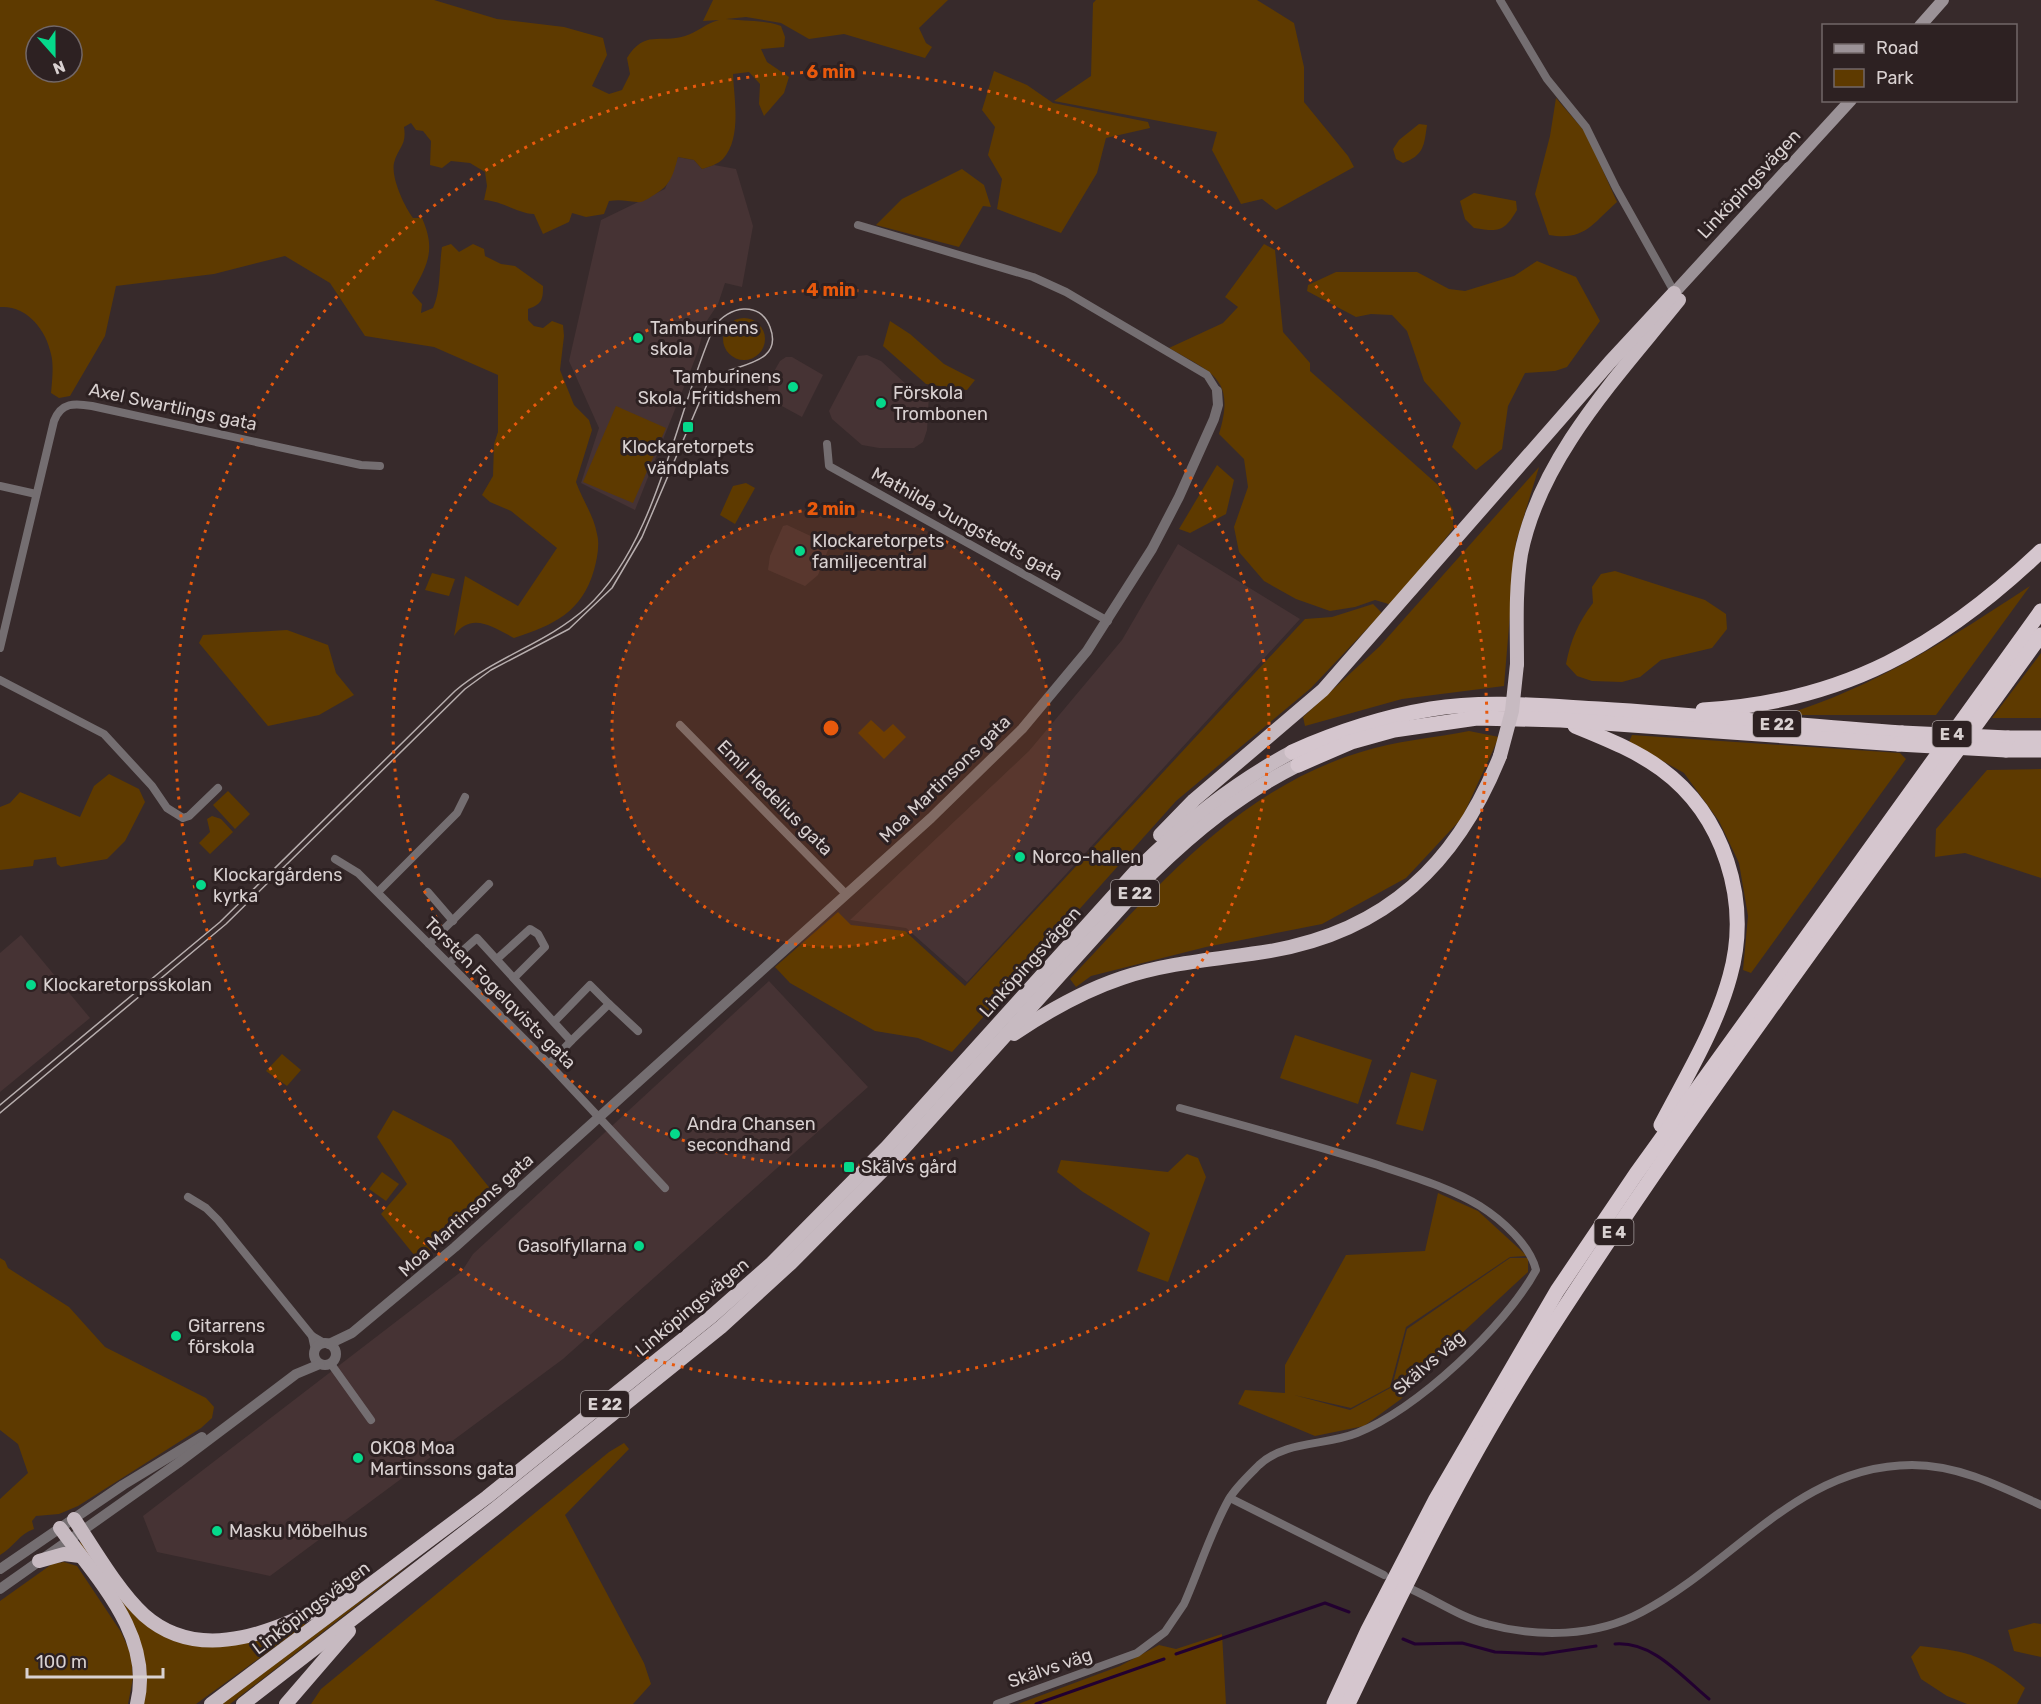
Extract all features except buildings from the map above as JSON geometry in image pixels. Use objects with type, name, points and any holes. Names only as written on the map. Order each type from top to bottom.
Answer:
[{"type":"highway","points":[[995,1047],[1062,1004],[1123,978],[1166,967],[1300,945],[1328,936],[1379,912],[1420,881],[1456,840],[1487,789],[1500,756],[1512,711],[1517,664],[1517,590],[1522,554],[1544,487],[1575,434],[1677,296]]},
{"type":"highway","points":[[1135,872],[1158,837],[1187,807],[1323,690],[1602,371],[1677,296]]},
{"type":"highway","points":[[1652,712],[1761,704],[1830,687],[1864,674],[1898,659],[1958,622],[2041,551]]},
{"type":"highway","name":"E 4","points":[[1334,1704],[1373,1620],[1465,1446],[1557,1291],[1636,1174],[2041,611]]},
{"type":"highway","name":"E 4","points":[[1348,1704],[1448,1504],[1531,1359],[1612,1235],[1731,1064],[2041,635]]},
{"type":"highway","name":"E 22","points":[[1135,872],[1175,831],[1234,786],[1295,758],[1347,729],[1432,709],[1474,705],[1652,712],[1900,738],[2007,744]]},
{"type":"highway","name":"E 22","points":[[995,1047],[1184,842],[1295,758],[1394,730],[1435,722],[1477,718],[1562,720]]},
{"type":"highway","points":[[1562,720],[1643,757],[1662,770],[1689,795],[1719,841],[1736,895],[1737,940],[1730,978],[1709,1031],[1636,1174]]},
{"type":"highway","points":[[1562,720],[1900,738]]},
{"type":"highway","points":[[2007,744],[2041,738]]},
{"type":"highway","points":[[2007,744],[2041,750]]},
{"type":"highway","name":"Linköpingsvägen","points":[[211,1704],[382,1577],[610,1400],[772,1263],[873,1162],[1135,872]]},
{"type":"highway","name":"Linköpingsvägen","points":[[243,1704],[371,1606],[721,1327],[858,1198],[995,1047]]},
{"type":"highway","points":[[74,1518],[144,1615],[161,1628],[198,1640],[243,1637],[271,1629],[382,1577]]},
{"type":"highway","points":[[60,1528],[115,1606],[135,1642],[141,1675],[137,1704]]},
{"type":"highway","points":[[39,1561],[64,1554],[80,1556]]},
{"type":"highway","points":[[286,1704],[371,1606]]},
{"type":"main road","points":[[1922,24],[1943,0]]},
{"type":"main road","name":"Linköpingsvägen","points":[[1677,296],[1849,102]]},
{"type":"street","points":[[1500,0],[1546,79],[1586,127],[1616,188],[1677,296]]},
{"type":"street","points":[[858,225],[1033,277],[1066,292],[1206,375],[1217,391]]},
{"type":"street","name":"Moa Martinsons gata","points":[[324,1354],[455,1247],[997,756],[1042,707],[1108,621],[1152,549],[1179,497],[1217,411],[1217,391]]},
{"type":"street","name":"Axel Swartlings gata","points":[[0,648],[58,411],[75,403],[361,465],[380,466]]},
{"type":"street","name":"Mathilda Jungstedts gata","points":[[827,444],[829,466],[1108,621]]},
{"type":"street","points":[[0,486],[36,494]]},
{"type":"street","points":[[0,680],[104,734],[152,786],[167,808],[183,818],[189,816],[218,788]]},
{"type":"street","name":"Emil Hedelius gata","points":[[680,725],[846,894]]},
{"type":"street","points":[[378,892],[457,813],[465,797]]},
{"type":"street","name":"Torsten Fogelqvists gata","points":[[335,859],[358,873],[378,892],[549,1064],[598,1118]]},
{"type":"street","points":[[429,944],[489,884]]},
{"type":"street","points":[[428,892],[453,921]]},
{"type":"street","points":[[497,959],[530,929],[538,934],[545,947],[514,978]]},
{"type":"street","points":[[449,963],[477,938],[571,1041]]},
{"type":"street","points":[[554,1022],[590,985],[638,1031]]},
{"type":"street","points":[[549,1064],[609,1004]]},
{"type":"street","name":"Skälvs väg","points":[[997,1704],[1117,1662],[1152,1644],[1176,1618],[1184,1604],[1230,1498],[1261,1463],[1292,1447],[1333,1441],[1358,1433],[1412,1404],[1464,1357],[1525,1291],[1536,1270],[1533,1256],[1504,1225],[1480,1206],[1436,1185],[1307,1142],[1180,1108]]},
{"type":"street","points":[[598,1118],[665,1188]]},
{"type":"street","points":[[188,1197],[206,1208],[218,1220],[312,1336],[371,1420]]},
{"type":"street","points":[[0,1589],[178,1463],[241,1413],[324,1354]]},
{"type":"street","points":[[0,1569],[141,1474],[241,1413]]},
{"type":"street","points":[[1413,1590],[1485,1624],[1528,1633],[1563,1634],[1601,1628],[1642,1612],[1683,1585],[1800,1498],[1825,1484],[1867,1469],[1912,1465],[1946,1469],[1976,1476],[2041,1504]]},
{"type":"street","points":[[1230,1498],[1384,1575]]},
{"type":"shaded area","name":"Tamburinens skola","points":[[678,157],[694,160],[702,169],[714,165],[736,169],[753,226],[742,287],[725,283],[718,304],[706,322],[697,354],[635,510],[581,483],[599,428],[569,361],[601,220],[665,189]]},
{"type":"shaded area","name":"Förskola Trombonen","points":[[867,355],[881,361],[917,393],[929,395],[927,430],[923,442],[914,448],[879,448],[862,445],[832,419],[829,411],[858,356]]},
{"type":"shaded area","name":"Tamburinens Skola, Fritidshem","points":[[786,357],[792,357],[823,375],[802,417],[769,399],[768,382],[780,361]]},
{"type":"shaded area","name":"Klockaretorpets familjecentral","points":[[787,525],[830,545],[818,575],[805,586],[768,570],[770,556],[783,526]]},
{"type":"shaded area","points":[[1178,544],[1300,619],[967,982],[906,928],[850,920],[1029,751],[1122,640]]},
{"type":"shaded area","name":"Klockaretorpsskolan","points":[[21,935],[90,1018],[0,1092],[0,953]]},
{"type":"shaded area","points":[[769,981],[868,1087],[563,1359],[270,1576],[157,1552],[143,1516],[462,1271],[473,1254]]},
{"type":"green space","points":[[0,0],[434,0],[497,19],[564,27],[603,38],[607,55],[592,86],[609,94],[622,90],[630,74],[627,58],[640,43],[646,40],[685,36],[719,20],[703,21],[713,0],[948,0],[919,28],[926,43],[932,47],[925,58],[844,34],[809,39],[781,23],[746,17],[726,19],[781,26],[785,37],[784,47],[761,49],[767,62],[789,77],[784,93],[764,116],[759,104],[760,84],[749,72],[733,74],[735,129],[729,150],[721,161],[702,169],[694,160],[678,157],[668,183],[648,199],[639,202],[609,201],[604,214],[586,217],[572,213],[569,222],[543,234],[534,214],[484,200],[487,186],[485,172],[470,163],[451,161],[442,168],[430,165],[431,141],[423,131],[416,130],[411,123],[404,127],[403,143],[394,163],[394,176],[399,192],[413,218],[422,218],[429,239],[426,265],[412,293],[422,304],[421,313],[433,308],[436,301],[442,247],[451,244],[459,252],[473,244],[484,249],[485,256],[501,264],[515,266],[543,286],[541,301],[528,309],[528,320],[534,326],[543,328],[552,321],[563,325],[560,370],[574,405],[589,420],[592,430],[576,482],[598,538],[596,561],[589,584],[574,607],[564,615],[542,628],[514,638],[490,626],[475,623],[461,628],[454,636],[465,576],[518,606],[557,548],[511,511],[490,502],[482,495],[493,476],[494,444],[498,432],[498,375],[434,347],[365,336],[330,283],[285,256],[214,274],[116,286],[105,336],[70,396],[59,398],[51,393],[52,359],[45,336],[26,314],[9,307],[0,307]]},
{"type":"green space","points":[[1096,0],[1257,0],[1294,23],[1304,67],[1304,102],[1348,156],[1354,167],[1276,210],[1262,199],[1241,204],[1212,150],[1217,132],[1054,101],[1091,76],[1093,3]]},
{"type":"green space","points":[[994,71],[1027,85],[1053,103],[1148,122],[1150,128],[1106,138],[1097,173],[1061,233],[997,209],[1002,179],[988,155],[995,127],[982,110]]},
{"type":"green space","points":[[1556,98],[1586,133],[1617,202],[1587,229],[1580,233],[1561,236],[1549,235],[1535,194],[1550,136]]},
{"type":"green space","points":[[1419,124],[1427,125],[1422,149],[1415,157],[1403,163],[1396,159],[1393,149],[1399,140]]},
{"type":"green space","points":[[962,169],[984,185],[991,207],[983,206],[959,247],[876,225],[902,199]]},
{"type":"green space","points":[[1474,193],[1516,201],[1517,210],[1508,223],[1500,229],[1474,228],[1465,219],[1460,201]]},
{"type":"green space","points":[[1264,244],[1275,250],[1283,332],[1310,363],[1310,371],[1438,485],[1453,510],[1453,529],[1392,605],[1375,600],[1355,607],[1330,611],[1296,599],[1264,581],[1239,552],[1234,527],[1248,487],[1244,459],[1219,434],[1224,400],[1222,389],[1208,371],[1169,348],[1223,323],[1238,307],[1225,297]]},
{"type":"green space","points":[[1537,261],[1576,277],[1600,321],[1567,367],[1555,371],[1525,373],[1508,406],[1502,449],[1476,470],[1452,447],[1461,423],[1424,381],[1407,331],[1392,315],[1371,314],[1356,317],[1307,291],[1308,285],[1336,272],[1417,272],[1449,289],[1465,291],[1514,276]]},
{"type":"green space","points":[[744,318],[752,319],[759,324],[764,331],[764,347],[759,354],[752,359],[744,360],[736,359],[729,354],[724,347],[723,339],[724,331],[729,324],[736,319]]},
{"type":"green space","points":[[890,321],[910,334],[944,364],[975,380],[967,390],[926,384],[883,346]]},
{"type":"green space","points":[[616,406],[666,428],[633,503],[583,482]]},
{"type":"green space","points":[[1217,465],[1234,480],[1226,514],[1190,533],[1179,529]]},
{"type":"green space","points":[[1539,467],[1516,542],[1504,686],[1402,699],[1305,726],[1303,717],[1380,646]]},
{"type":"green space","points":[[746,483],[755,488],[735,524],[720,515],[733,486]]},
{"type":"green space","points":[[1615,571],[1705,600],[1726,614],[1727,629],[1712,648],[1661,660],[1640,677],[1622,682],[1592,681],[1577,676],[1566,664],[1573,639],[1579,624],[1593,603],[1592,587],[1601,574]]},
{"type":"green space","points":[[432,573],[455,579],[449,596],[425,590]]},
{"type":"green space","points":[[2030,586],[1936,715],[1784,715],[1850,690],[1912,660]]},
{"type":"green space","points":[[1373,604],[1382,613],[1311,688],[1176,801],[952,1052],[918,1038],[875,1031],[790,983],[775,967],[838,912],[851,925],[905,931],[965,986],[1305,619],[1332,617]]},
{"type":"green space","points":[[287,630],[328,645],[336,673],[354,695],[319,715],[268,726],[199,643],[203,635]]},
{"type":"green space","points":[[2041,653],[2041,718],[1992,718]]},
{"type":"green space","points":[[871,720],[884,732],[893,724],[906,737],[884,759],[858,733]]},
{"type":"green space","points":[[1469,731],[1499,737],[1462,818],[1406,878],[1322,924],[1206,947],[1091,976],[1076,987],[1070,979],[1167,877],[1237,816],[1276,790],[1317,769],[1374,748]]},
{"type":"green space","points":[[1632,735],[1900,753],[1906,759],[1751,973],[1743,970],[1748,916],[1739,863],[1719,821],[1684,773],[1629,742]]},
{"type":"green space","points":[[2041,769],[2041,878],[1965,853],[1935,857],[1936,829],[1987,770]]},
{"type":"green space","points":[[109,774],[139,789],[145,802],[125,841],[107,859],[61,867],[57,864],[56,857],[34,860],[33,866],[0,870],[0,807],[10,803],[20,792],[80,817],[94,786]]},
{"type":"green space","points":[[228,791],[250,814],[235,829],[213,805]]},
{"type":"green space","points":[[212,816],[221,819],[233,832],[210,854],[199,843],[210,832],[207,819]]},
{"type":"green space","points":[[1295,1035],[1372,1060],[1358,1104],[1280,1078]]},
{"type":"green space","points":[[282,1054],[301,1070],[287,1086],[266,1071]]},
{"type":"green space","points":[[1411,1072],[1437,1080],[1423,1131],[1396,1124]]},
{"type":"green space","points":[[393,1110],[451,1140],[492,1191],[419,1261],[381,1214],[407,1184],[377,1137]]},
{"type":"green space","points":[[1187,1154],[1198,1158],[1206,1177],[1168,1282],[1137,1271],[1150,1233],[1083,1192],[1057,1172],[1061,1160],[1168,1172]]},
{"type":"green space","points":[[382,1172],[399,1184],[386,1201],[369,1189]]},
{"type":"green space","points":[[1438,1193],[1478,1211],[1527,1256],[1510,1257],[1406,1327],[1390,1387],[1351,1408],[1294,1395],[1350,1410],[1392,1387],[1407,1329],[1510,1258],[1528,1258],[1528,1272],[1447,1347],[1401,1399],[1364,1426],[1315,1436],[1238,1404],[1245,1390],[1285,1393],[1285,1365],[1346,1255],[1425,1251]]},
{"type":"green space","points":[[0,1258],[5,1261],[8,1268],[69,1307],[105,1347],[206,1398],[214,1407],[212,1418],[201,1428],[78,1506],[59,1514],[36,1516],[32,1521],[34,1529],[24,1534],[0,1555],[0,1499],[28,1473],[18,1444],[0,1430]]},
{"type":"green space","points":[[624,1443],[629,1449],[565,1515],[644,1663],[651,1684],[633,1704],[311,1704],[321,1689],[609,1452]]},
{"type":"green space","points":[[81,1542],[133,1613],[152,1629],[172,1639],[216,1646],[238,1644],[283,1632],[304,1623],[305,1625],[196,1704],[142,1704],[146,1682],[144,1660],[138,1639],[117,1599],[78,1544]]},
{"type":"green space","points":[[64,1562],[77,1566],[121,1632],[131,1654],[133,1678],[128,1704],[0,1704],[0,1601],[52,1564]]},
{"type":"green space","points":[[413,1562],[230,1704],[221,1704]]},
{"type":"green space","points":[[2034,1623],[2041,1624],[2041,1657],[2014,1651],[2008,1630]]},
{"type":"green space","points":[[1222,1634],[1226,1704],[1018,1704],[1120,1666],[1159,1645],[1176,1649]]},
{"type":"green space","points":[[1920,1646],[1951,1650],[1976,1657],[2000,1669],[2025,1688],[2017,1704],[1967,1704],[1947,1696],[1921,1679],[1911,1657]]},
{"type":"waterway","points":[[1176,1654],[1325,1603],[1349,1612]]},
{"type":"waterway","points":[[1403,1639],[1415,1644],[1462,1643],[1495,1652],[1543,1654],[1596,1646]]},
{"type":"waterway","points":[[1615,1644],[1642,1648],[1654,1654],[1709,1699]]},
{"type":"waterway","points":[[1036,1704],[1164,1659]]},
{"type":"tram line","points":[[0,1105],[220,922],[455,691],[487,669],[555,631],[586,608],[610,581],[631,549],[648,513],[714,327],[727,314],[744,309],[752,310],[765,318],[773,341],[769,351],[762,358],[727,371],[708,382],[642,537],[612,588],[569,629],[491,670],[465,689],[226,924],[0,1113]]},
{"type":"place","name":"Tamburinens skola","points":[[638,338]]},
{"type":"place","name":"Tamburinens Skola, Fritidshem","points":[[793,387]]},
{"type":"place","name":"Förskola Trombonen","points":[[881,403]]},
{"type":"place","name":"Klockaretorpets vändplats","points":[[688,427]]},
{"type":"place","name":"Klockaretorpets familjecentral","points":[[800,551]]},
{"type":"place","name":"Norco-hallen","points":[[1020,857]]},
{"type":"place","name":"Klockargårdens kyrka","points":[[201,885]]},
{"type":"place","name":"Klockaretorpsskolan","points":[[31,985]]},
{"type":"place","name":"Andra Chansen secondhand","points":[[675,1134]]},
{"type":"place","name":"Skälvs gård","points":[[849,1167]]},
{"type":"place","name":"Gasolfyllarna","points":[[639,1246]]},
{"type":"place","name":"Gitarrens förskola","points":[[176,1336]]},
{"type":"place","name":"OKQ8 Moa Martinssons gata","points":[[358,1458]]},
{"type":"place","name":"Masku Möbelhus","points":[[217,1531]]}]
